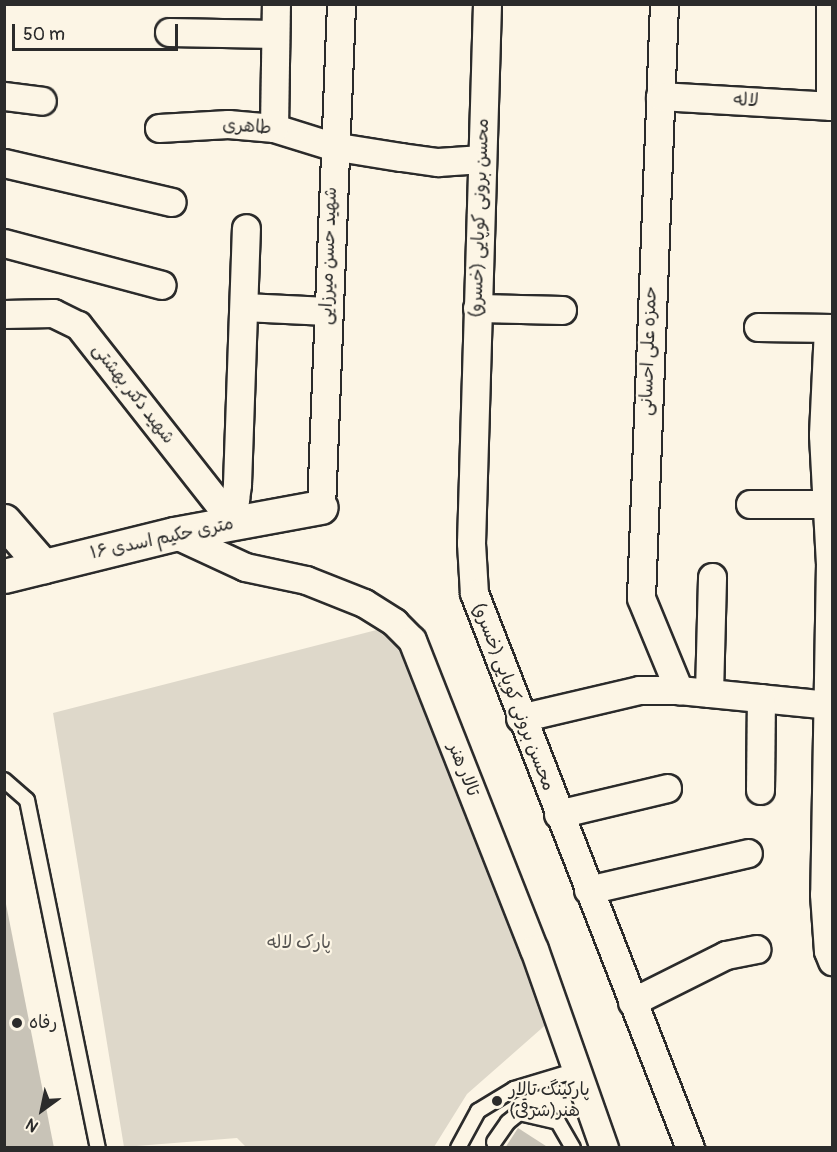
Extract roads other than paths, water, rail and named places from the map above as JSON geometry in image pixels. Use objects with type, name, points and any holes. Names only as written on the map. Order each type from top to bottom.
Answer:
[{"type":"street","points":[[274,128],[276,4]]},
{"type":"street","name":"شهید حسن میرزایی","points":[[321,507],[332,146],[341,4]]},
{"type":"street","name":"محسن برونی کوپایی (خسرو)","points":[[487,4],[471,543],[474,593],[520,718],[690,1148]]},
{"type":"street","name":"حمزه علی احسانی","points":[[664,4],[641,598],[679,690]]},
{"type":"street","points":[[830,4],[831,106]]},
{"type":"street","points":[[169,32],[275,34]]},
{"type":"street","points":[[4,96],[42,101]]},
{"type":"street","name":"لاله","points":[[660,96],[831,106]]},
{"type":"street","name":"طاهری","points":[[159,128],[228,124],[274,128],[332,146],[438,162],[482,159]]},
{"type":"street","points":[[4,163],[172,201]]},
{"type":"street","points":[[229,516],[237,484],[246,228]]},
{"type":"street","points":[[4,243],[162,285]]},
{"type":"street","points":[[244,307],[327,311]]},
{"type":"street","points":[[477,308],[562,310]]},
{"type":"street","name":"شهید دکتر بهشتی","points":[[4,314],[53,313],[78,325],[229,516]]},
{"type":"street","points":[[758,327],[830,328],[823,435],[831,563],[824,894],[828,951],[832,961]]},
{"type":"street","points":[[750,504],[827,504]]},
{"type":"street","name":"۱۶ متری حکیم اسدی","points":[[4,576],[174,534],[229,516],[321,507]]},
{"type":"street","points":[[4,521],[43,567]]},
{"type":"street","name":"تالار هنر","points":[[174,534],[245,567],[306,580],[364,603],[394,622],[412,640],[534,949],[577,1070],[601,1147]]},
{"type":"street","points":[[709,693],[712,577]]},
{"type":"street","points":[[520,718],[639,690],[679,690],[828,705]]},
{"type":"street","points":[[760,790],[761,698]]},
{"type":"street","points":[[558,814],[667,788]]},
{"type":"street","points":[[588,890],[748,853]]},
{"type":"street","points":[[632,1002],[726,955],[756,949]]},
{"type":"lane","points":[[4,780],[27,800],[98,1148]]},
{"type":"lane","points":[[454,1145],[478,1111],[514,1089],[577,1070]]},
{"type":"lane","points":[[494,1142],[508,1122],[519,1113],[558,1122],[573,1148]]},
{"type":"place","name":"رفاه","points":[[17,1023]]},
{"type":"place","name":"پارکینگ تالار هنر(شرقی)","points":[[497,1101]]},
{"type":"park label","name":"پارک لاله","points":[[299,943]]}]
